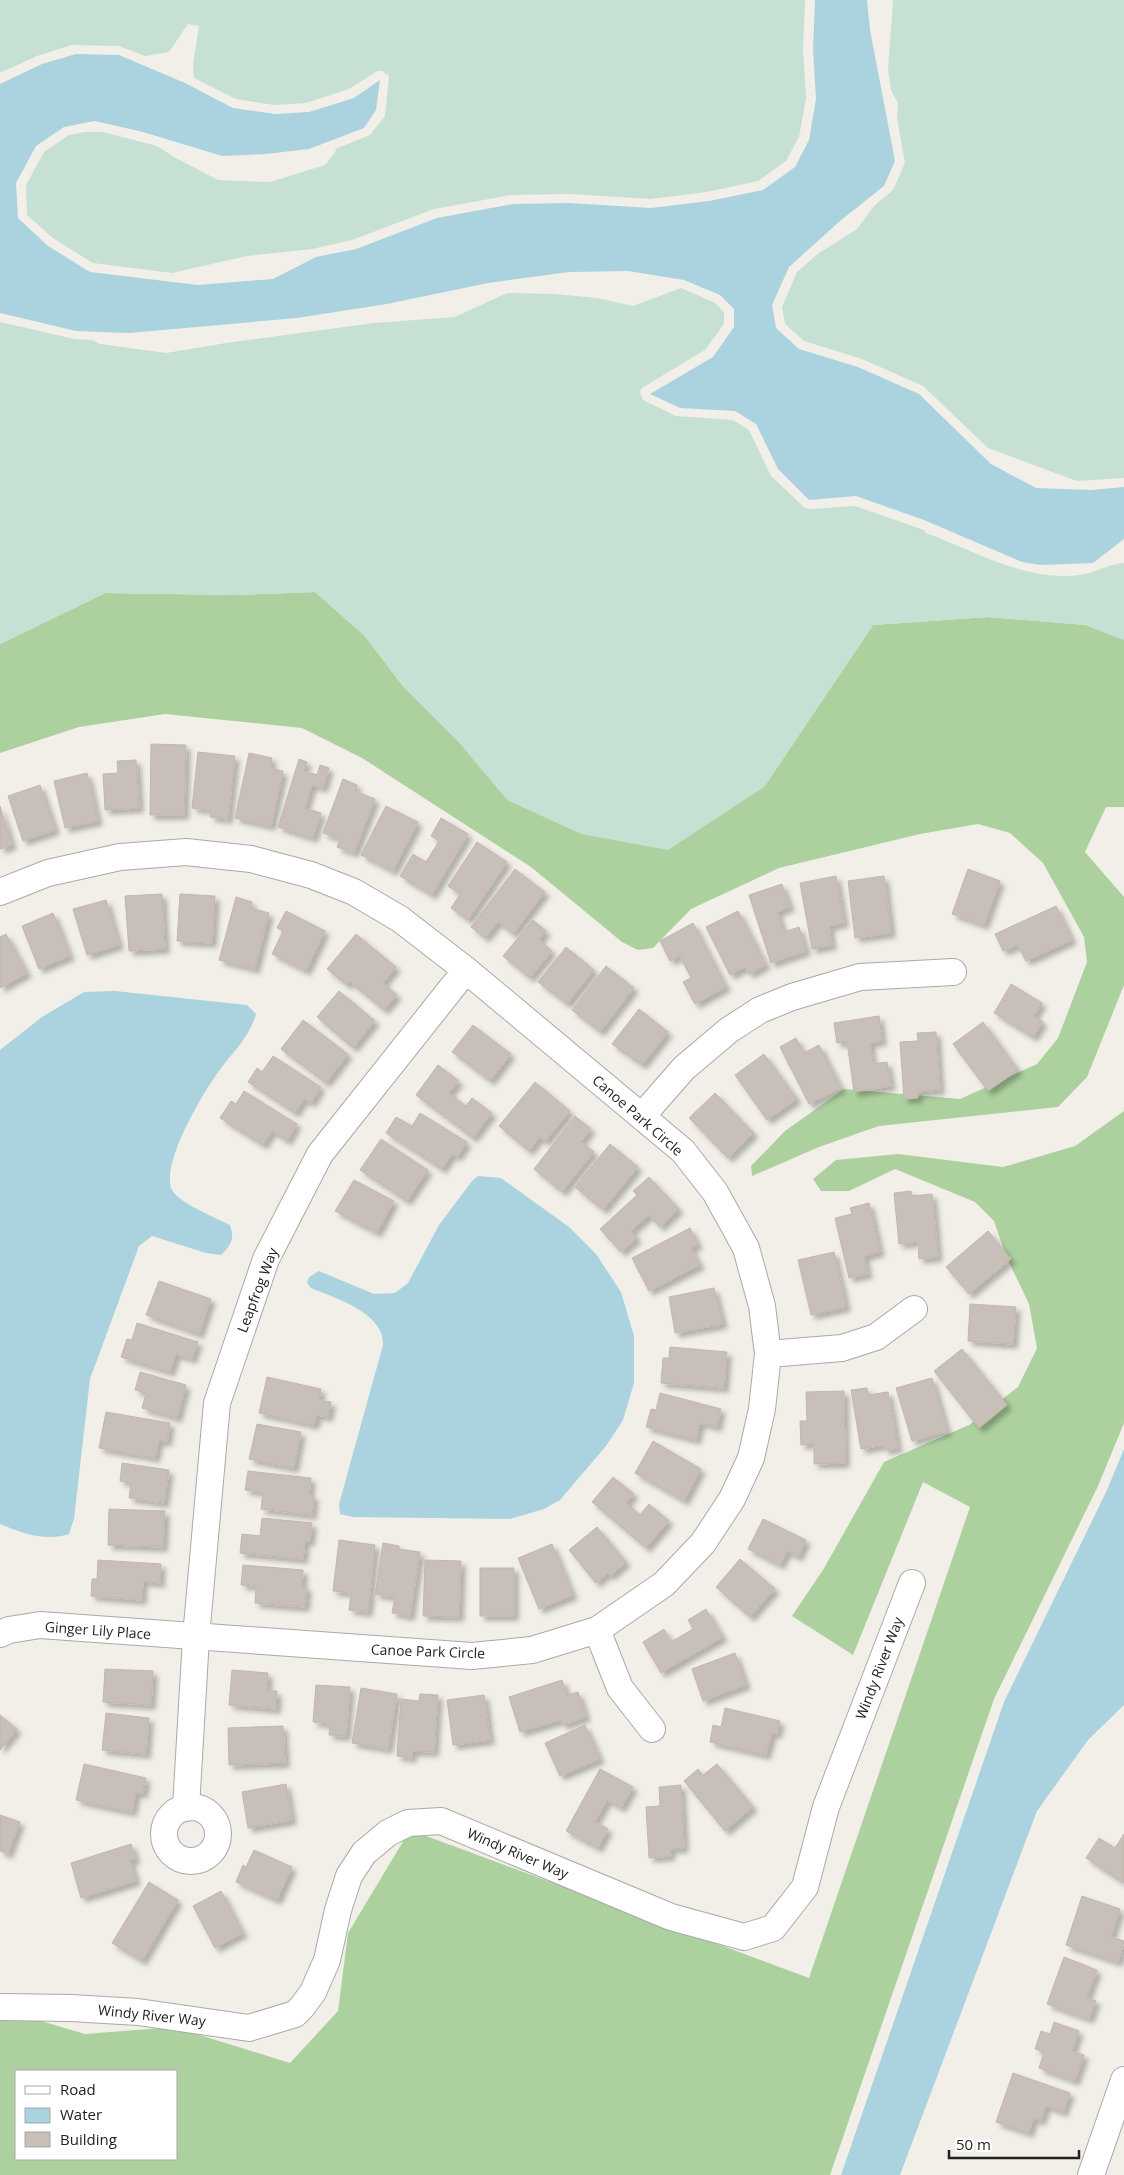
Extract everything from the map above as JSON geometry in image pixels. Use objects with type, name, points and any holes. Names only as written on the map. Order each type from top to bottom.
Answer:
[{"type":"street","name":"Canoe Park Circle","points":[[0,892],[48,873],[120,857],[186,852],[251,859],[311,875],[354,892],[400,919],[466,970],[683,1151],[715,1192],[746,1248],[762,1306],[768,1354],[762,1409],[753,1450],[732,1499],[703,1543],[664,1584],[597,1630],[532,1650],[472,1656],[196,1637]]},
{"type":"street","name":"Leapfrog Way","points":[[186,1808],[196,1637],[217,1403],[266,1259],[320,1154],[466,970]]},
{"type":"street","points":[[642,1116],[684,1068],[729,1030],[760,1010],[792,997],[860,977],[952,972]]},
{"type":"street","points":[[768,1354],[842,1348],[876,1337],[914,1309]]},
{"type":"street","name":"Windy River Way","points":[[0,2007],[71,2008],[131,2012],[249,2028],[295,2014],[312,1992],[327,1960],[338,1910],[349,1876],[364,1852],[388,1833],[408,1823],[442,1821],[671,1917],[705,1927],[744,1938],[773,1928],[805,1887],[826,1807],[912,1582]]},
{"type":"street","name":"Ginger Lily Place","points":[[0,1634],[9,1630],[40,1625],[196,1637]]},
{"type":"street","points":[[597,1630],[620,1688],[652,1729]]},
{"type":"street","points":[[1091,2175],[1124,2080]]},
{"type":"green space","points":[[0,0],[805,0],[803,49],[806,98],[799,137],[786,161],[758,181],[707,192],[650,199],[569,194],[511,195],[434,209],[352,240],[312,249],[247,256],[172,273],[93,263],[54,239],[27,215],[26,185],[44,152],[69,135],[85,132],[103,132],[157,146],[218,180],[270,182],[325,165],[336,151],[335,149],[370,135],[385,116],[389,76],[382,71],[377,71],[349,89],[306,103],[274,105],[236,99],[194,78],[193,64],[199,26],[188,24],[169,52],[145,56],[119,46],[72,45],[37,56],[0,73]]},
{"type":"green space","points":[[893,0],[1124,0],[1124,478],[1077,481],[988,448],[923,386],[862,359],[804,341],[785,324],[782,307],[797,272],[819,253],[857,229],[874,206],[893,190],[905,163],[897,118],[898,103],[891,90],[888,70]]},
{"type":"green space","points":[[681,288],[715,303],[724,312],[724,324],[705,350],[642,388],[640,393],[643,400],[676,416],[733,420],[749,430],[771,476],[805,508],[855,506],[924,530],[926,533],[1020,570],[1040,574],[1080,575],[1124,563],[1124,640],[1086,625],[988,617],[873,625],[764,787],[668,850],[581,834],[507,800],[456,739],[403,686],[364,635],[315,592],[234,595],[105,593],[0,644],[0,322],[74,339],[92,340],[100,344],[166,353],[374,323],[455,317],[507,293],[554,294],[597,298],[633,306]]},
{"type":"green space","points":[[315,592],[364,635],[403,686],[456,739],[764,787],[873,625],[988,617],[1086,625],[1124,640],[1124,807],[1106,807],[1085,852],[1124,897],[1124,985],[1087,1077],[1058,1107],[879,1126],[819,1147],[752,1176],[751,1166],[785,1131],[844,1089],[960,1099],[1037,1064],[1058,1038],[1087,962],[1084,937],[1043,863],[1010,833],[978,824],[920,834],[779,868],[691,909],[653,948],[638,950],[622,942],[531,867],[362,758],[302,728],[165,714],[79,727],[0,753],[0,644],[105,593],[234,595]]},
{"type":"green space","points":[[1124,1111],[1124,1423],[1098,1486],[994,1699],[830,2175],[0,2175],[0,2012],[7,2011],[85,2034],[174,2027],[290,2063],[338,2011],[348,1933],[410,1830],[809,1978],[970,1507],[923,1482],[853,1655],[792,1616],[823,1570],[884,1462],[969,1425],[1018,1387],[1037,1348],[1029,1304],[1006,1256],[994,1221],[975,1202],[895,1169],[849,1191],[821,1191],[813,1179],[836,1160],[898,1154],[1003,1167],[1075,1146]]},
{"type":"water","points":[[815,0],[867,0],[870,30],[895,161],[884,186],[840,221],[789,267],[772,305],[776,328],[799,349],[858,367],[919,394],[991,464],[1036,488],[1091,490],[1124,487],[1124,539],[1093,563],[1041,565],[1022,562],[924,520],[856,496],[809,500],[778,469],[756,424],[735,411],[680,408],[650,394],[713,357],[734,327],[734,309],[720,295],[684,280],[628,271],[569,272],[488,283],[387,304],[297,318],[129,333],[76,331],[0,313],[0,84],[42,64],[76,54],[119,55],[185,83],[233,108],[275,114],[309,112],[354,98],[380,80],[376,110],[364,128],[309,149],[266,154],[222,156],[143,132],[95,121],[64,127],[36,146],[16,183],[18,218],[48,246],[90,272],[198,285],[273,279],[316,257],[356,249],[437,218],[513,204],[569,203],[651,208],[709,201],[763,190],[795,167],[809,140],[816,99],[813,49]]},
{"type":"water","points":[[115,991],[247,1005],[256,1014],[253,1024],[243,1040],[220,1070],[191,1117],[175,1152],[171,1169],[170,1183],[174,1193],[193,1207],[230,1225],[232,1238],[230,1245],[221,1255],[206,1253],[152,1236],[139,1246],[90,1379],[74,1519],[69,1534],[42,1537],[0,1524],[0,1050],[42,1017],[84,992]]},
{"type":"water","points":[[478,1176],[501,1178],[569,1227],[596,1254],[621,1292],[634,1336],[634,1383],[623,1420],[606,1446],[560,1500],[544,1509],[510,1519],[353,1517],[340,1514],[339,1504],[383,1345],[381,1334],[376,1324],[357,1308],[311,1288],[307,1283],[309,1277],[319,1271],[374,1294],[395,1293],[408,1283],[439,1225],[472,1181]]},
{"type":"water","points":[[1124,1449],[1124,1705],[1088,1740],[1037,1811],[900,2175],[841,2175],[1004,1702],[1107,1490]]},
{"type":"building","points":[[151,744],[186,745],[184,815],[150,815]]},
{"type":"building","points":[[198,752],[235,756],[228,819],[210,817],[211,810],[192,808]]},
{"type":"building","points":[[249,753],[272,758],[270,768],[283,771],[271,826],[235,818]]},
{"type":"building","points":[[299,759],[307,762],[304,771],[317,775],[320,765],[329,768],[323,788],[312,785],[305,808],[321,813],[313,838],[278,827]]},
{"type":"building","points":[[136,760],[139,808],[105,810],[103,774],[118,773],[117,761]]},
{"type":"building","points":[[87,773],[98,821],[65,828],[54,781]]},
{"type":"building","points":[[343,779],[357,785],[355,791],[375,799],[354,853],[337,847],[340,839],[323,833]]},
{"type":"building","points":[[40,785],[55,830],[23,841],[8,796]]},
{"type":"building","points":[[0,806],[12,845],[0,849]]},
{"type":"building","points":[[386,806],[418,822],[393,871],[361,855]]},
{"type":"building","points":[[441,818],[468,834],[432,895],[400,876],[413,854],[426,862],[439,841],[431,836]]},
{"type":"building","points":[[477,842],[507,862],[468,920],[451,908],[460,894],[448,886]]},
{"type":"building","points":[[515,869],[545,892],[513,934],[498,922],[485,938],[471,927]]},
{"type":"building","points":[[968,869],[1000,881],[984,925],[952,914]]},
{"type":"building","points":[[836,876],[844,923],[829,926],[832,945],[812,949],[800,883]]},
{"type":"building","points":[[884,876],[891,933],[855,938],[848,881]]},
{"type":"building","points":[[782,884],[790,907],[777,912],[784,932],[799,927],[806,951],[771,963],[749,895]]},
{"type":"building","points":[[162,894],[165,949],[129,951],[125,896]]},
{"type":"building","points":[[180,894],[215,896],[212,943],[177,941]]},
{"type":"building","points":[[236,897],[252,902],[250,908],[269,913],[255,969],[219,960]]},
{"type":"building","points":[[106,900],[119,945],[87,955],[73,909]]},
{"type":"building","points":[[1056,906],[1072,940],[1026,961],[1018,945],[1003,951],[995,934]]},
{"type":"building","points":[[286,911],[325,931],[306,971],[272,954],[283,931],[277,928]]},
{"type":"building","points":[[738,911],[766,965],[749,974],[745,967],[730,975],[706,927]]},
{"type":"building","points":[[53,913],[70,956],[39,969],[22,926]]},
{"type":"building","points":[[533,920],[546,931],[539,940],[552,951],[530,978],[503,956]]},
{"type":"building","points":[[693,923],[726,987],[695,1004],[683,982],[691,978],[680,956],[670,961],[660,941]]},
{"type":"building","points":[[6,934],[27,973],[0,988],[0,937]]},
{"type":"building","points":[[356,934],[396,967],[383,983],[397,995],[384,1010],[350,982],[347,985],[327,969]]},
{"type":"building","points":[[566,947],[594,970],[567,1004],[538,982]]},
{"type":"building","points":[[606,966],[634,988],[600,1032],[572,1010]]},
{"type":"building","points":[[1011,984],[1042,1003],[1034,1016],[1043,1022],[1033,1037],[994,1013]]},
{"type":"building","points":[[339,991],[375,1021],[353,1048],[317,1017]]},
{"type":"building","points":[[639,1009],[668,1032],[642,1065],[612,1044]]},
{"type":"building","points":[[879,1016],[882,1041],[870,1043],[873,1064],[887,1062],[891,1086],[854,1092],[847,1042],[837,1043],[834,1023]]},
{"type":"building","points":[[303,1020],[348,1054],[326,1083],[281,1049]]},
{"type":"building","points":[[983,1022],[1018,1070],[988,1091],[953,1044]]},
{"type":"building","points":[[473,1025],[511,1054],[490,1081],[452,1052]]},
{"type":"building","points":[[936,1032],[940,1090],[918,1092],[918,1098],[904,1099],[900,1042],[918,1041],[917,1033]]},
{"type":"building","points":[[796,1038],[804,1053],[819,1045],[841,1088],[809,1104],[780,1047]]},
{"type":"building","points":[[764,1054],[797,1099],[767,1120],[735,1075]]},
{"type":"building","points":[[273,1056],[321,1087],[311,1103],[304,1099],[295,1113],[248,1082],[257,1068],[262,1072]]},
{"type":"building","points":[[438,1065],[459,1081],[449,1093],[466,1106],[472,1098],[492,1113],[473,1138],[416,1095]]},
{"type":"building","points":[[535,1082],[570,1111],[545,1142],[540,1137],[529,1151],[499,1126]]},
{"type":"building","points":[[244,1091],[297,1124],[287,1141],[272,1131],[263,1145],[220,1118],[231,1101],[236,1104]]},
{"type":"building","points":[[715,1093],[754,1133],[728,1158],[689,1118]]},
{"type":"building","points":[[420,1113],[467,1142],[457,1157],[452,1154],[442,1169],[386,1133],[396,1117],[412,1126]]},
{"type":"building","points":[[575,1116],[591,1129],[581,1142],[594,1152],[562,1192],[534,1169]]},
{"type":"building","points":[[381,1139],[428,1170],[407,1201],[360,1170]]},
{"type":"building","points":[[610,1144],[638,1167],[603,1210],[575,1187]]},
{"type":"building","points":[[649,1177],[679,1209],[660,1227],[649,1215],[631,1231],[637,1238],[621,1252],[600,1229],[637,1195],[633,1191]]},
{"type":"building","points":[[354,1180],[394,1201],[377,1233],[335,1211]]},
{"type":"building","points":[[911,1191],[912,1196],[932,1194],[938,1257],[919,1259],[918,1242],[899,1244],[894,1193]]},
{"type":"building","points":[[869,1203],[880,1252],[864,1256],[868,1274],[849,1278],[835,1218],[852,1214],[850,1208]]},
{"type":"building","points":[[690,1228],[698,1245],[691,1248],[700,1265],[649,1291],[632,1258]]},
{"type":"building","points":[[988,1231],[1011,1259],[969,1294],[946,1267]]},
{"type":"building","points":[[834,1252],[846,1307],[811,1315],[798,1260]]},
{"type":"building","points":[[159,1281],[211,1299],[199,1334],[146,1315]]},
{"type":"building","points":[[714,1288],[723,1324],[675,1333],[669,1297]]},
{"type":"building","points":[[970,1304],[1016,1307],[1013,1344],[968,1341]]},
{"type":"building","points":[[137,1323],[198,1342],[192,1359],[176,1354],[170,1372],[121,1357],[127,1339],[132,1340]]},
{"type":"building","points":[[670,1347],[727,1352],[724,1388],[661,1383],[663,1358],[669,1358]]},
{"type":"building","points":[[962,1349],[1007,1405],[979,1428],[934,1371]]},
{"type":"building","points":[[140,1372],[186,1385],[177,1418],[142,1408],[146,1393],[135,1390]]},
{"type":"building","points":[[267,1377],[321,1389],[319,1400],[331,1402],[328,1417],[317,1415],[314,1425],[259,1413]]},
{"type":"building","points":[[932,1378],[947,1431],[912,1441],[896,1388]]},
{"type":"building","points":[[867,1388],[868,1395],[888,1392],[898,1448],[885,1450],[884,1445],[861,1449],[851,1390]]},
{"type":"building","points":[[844,1391],[845,1463],[814,1464],[814,1444],[801,1445],[800,1421],[807,1421],[806,1392]]},
{"type":"building","points":[[660,1393],[721,1409],[717,1427],[700,1423],[696,1440],[646,1427],[651,1409],[656,1410]]},
{"type":"building","points":[[106,1412],[170,1423],[167,1442],[159,1440],[155,1458],[99,1448]]},
{"type":"building","points":[[257,1424],[301,1432],[294,1468],[249,1459]]},
{"type":"building","points":[[653,1441],[701,1469],[684,1501],[635,1473]]},
{"type":"building","points":[[122,1463],[169,1470],[164,1503],[129,1498],[131,1483],[120,1481]]},
{"type":"building","points":[[248,1471],[311,1478],[309,1495],[314,1496],[312,1515],[261,1509],[263,1492],[245,1490]]},
{"type":"building","points":[[613,1477],[634,1494],[626,1503],[640,1515],[649,1504],[669,1521],[646,1548],[592,1502]]},
{"type":"building","points":[[109,1509],[165,1511],[163,1547],[108,1545]]},
{"type":"building","points":[[262,1518],[312,1523],[310,1541],[305,1541],[303,1559],[240,1553],[242,1534],[260,1536]]},
{"type":"building","points":[[763,1519],[806,1540],[798,1557],[787,1551],[780,1565],[748,1549]]},
{"type":"building","points":[[597,1527],[626,1562],[610,1576],[608,1573],[596,1583],[569,1550]]},
{"type":"building","points":[[339,1540],[375,1545],[368,1612],[349,1610],[351,1593],[333,1591]]},
{"type":"building","points":[[383,1543],[399,1546],[399,1549],[420,1552],[410,1616],[392,1613],[395,1597],[375,1594]]},
{"type":"building","points":[[552,1544],[573,1595],[539,1609],[518,1558]]},
{"type":"building","points":[[740,1559],[775,1589],[750,1617],[716,1587]]},
{"type":"building","points":[[98,1560],[161,1564],[160,1583],[143,1581],[142,1600],[91,1596],[92,1579],[97,1579]]},
{"type":"building","points":[[425,1560],[461,1561],[459,1617],[423,1616]]},
{"type":"building","points":[[243,1565],[303,1570],[302,1587],[307,1587],[305,1607],[255,1603],[256,1586],[241,1585]]},
{"type":"building","points":[[480,1568],[514,1568],[514,1616],[480,1616]]},
{"type":"building","points":[[706,1609],[723,1637],[661,1673],[643,1642],[664,1629],[671,1642],[693,1629],[688,1620]]},
{"type":"building","points":[[735,1653],[746,1685],[703,1701],[692,1669]]},
{"type":"building","points":[[105,1669],[153,1671],[151,1705],[103,1702]]},
{"type":"building","points":[[232,1670],[268,1673],[267,1691],[277,1691],[276,1709],[229,1705]]},
{"type":"building","points":[[562,1680],[567,1695],[578,1692],[586,1717],[563,1725],[561,1720],[520,1732],[509,1697]]},
{"type":"building","points":[[316,1685],[350,1687],[346,1736],[329,1735],[330,1724],[313,1722]]},
{"type":"building","points":[[361,1688],[397,1694],[388,1749],[352,1743]]},
{"type":"building","points":[[420,1694],[438,1695],[434,1752],[412,1751],[412,1758],[397,1756],[401,1699],[419,1701]]},
{"type":"building","points":[[484,1695],[490,1740],[453,1745],[447,1700]]},
{"type":"building","points":[[725,1708],[780,1721],[777,1734],[772,1733],[766,1755],[710,1742],[713,1725],[721,1727]]},
{"type":"building","points":[[106,1713],[149,1718],[146,1754],[102,1750]]},
{"type":"building","points":[[0,1715],[17,1729],[0,1750]]},
{"type":"building","points":[[585,1725],[600,1759],[560,1776],[545,1743]]},
{"type":"building","points":[[283,1726],[285,1763],[229,1765],[228,1728]]},
{"type":"building","points":[[84,1764],[146,1778],[143,1794],[136,1792],[132,1812],[76,1800]]},
{"type":"building","points":[[717,1764],[753,1807],[725,1831],[684,1781],[698,1769],[703,1775]]},
{"type":"building","points":[[600,1769],[633,1787],[621,1808],[607,1800],[595,1822],[608,1829],[598,1848],[566,1831]]},
{"type":"building","points":[[286,1784],[292,1820],[248,1828],[242,1792]]},
{"type":"building","points":[[681,1785],[684,1848],[670,1849],[671,1856],[649,1858],[646,1807],[660,1806],[659,1787]]},
{"type":"building","points":[[0,1815],[20,1822],[8,1854],[0,1851]]},
{"type":"building","points":[[1124,1834],[1124,1883],[1086,1858],[1099,1838],[1115,1848]]},
{"type":"building","points":[[131,1844],[136,1859],[130,1860],[136,1881],[81,1898],[71,1863]]},
{"type":"building","points":[[254,1850],[292,1867],[277,1900],[236,1882],[243,1865],[246,1867]]},
{"type":"building","points":[[149,1882],[178,1900],[142,1961],[112,1943]]},
{"type":"building","points":[[221,1891],[243,1933],[215,1948],[193,1906]]},
{"type":"building","points":[[1082,1896],[1120,1909],[1111,1937],[1124,1941],[1118,1962],[1066,1945]]},
{"type":"building","points":[[1064,1957],[1097,1970],[1087,1997],[1096,2001],[1089,2019],[1047,2004]]},
{"type":"building","points":[[1054,2022],[1079,2031],[1072,2051],[1084,2055],[1075,2081],[1039,2068],[1044,2052],[1035,2049],[1041,2031],[1050,2034]]},
{"type":"building","points":[[1013,2073],[1070,2093],[1063,2112],[1046,2106],[1041,2121],[1034,2118],[1029,2133],[996,2122]]}]
